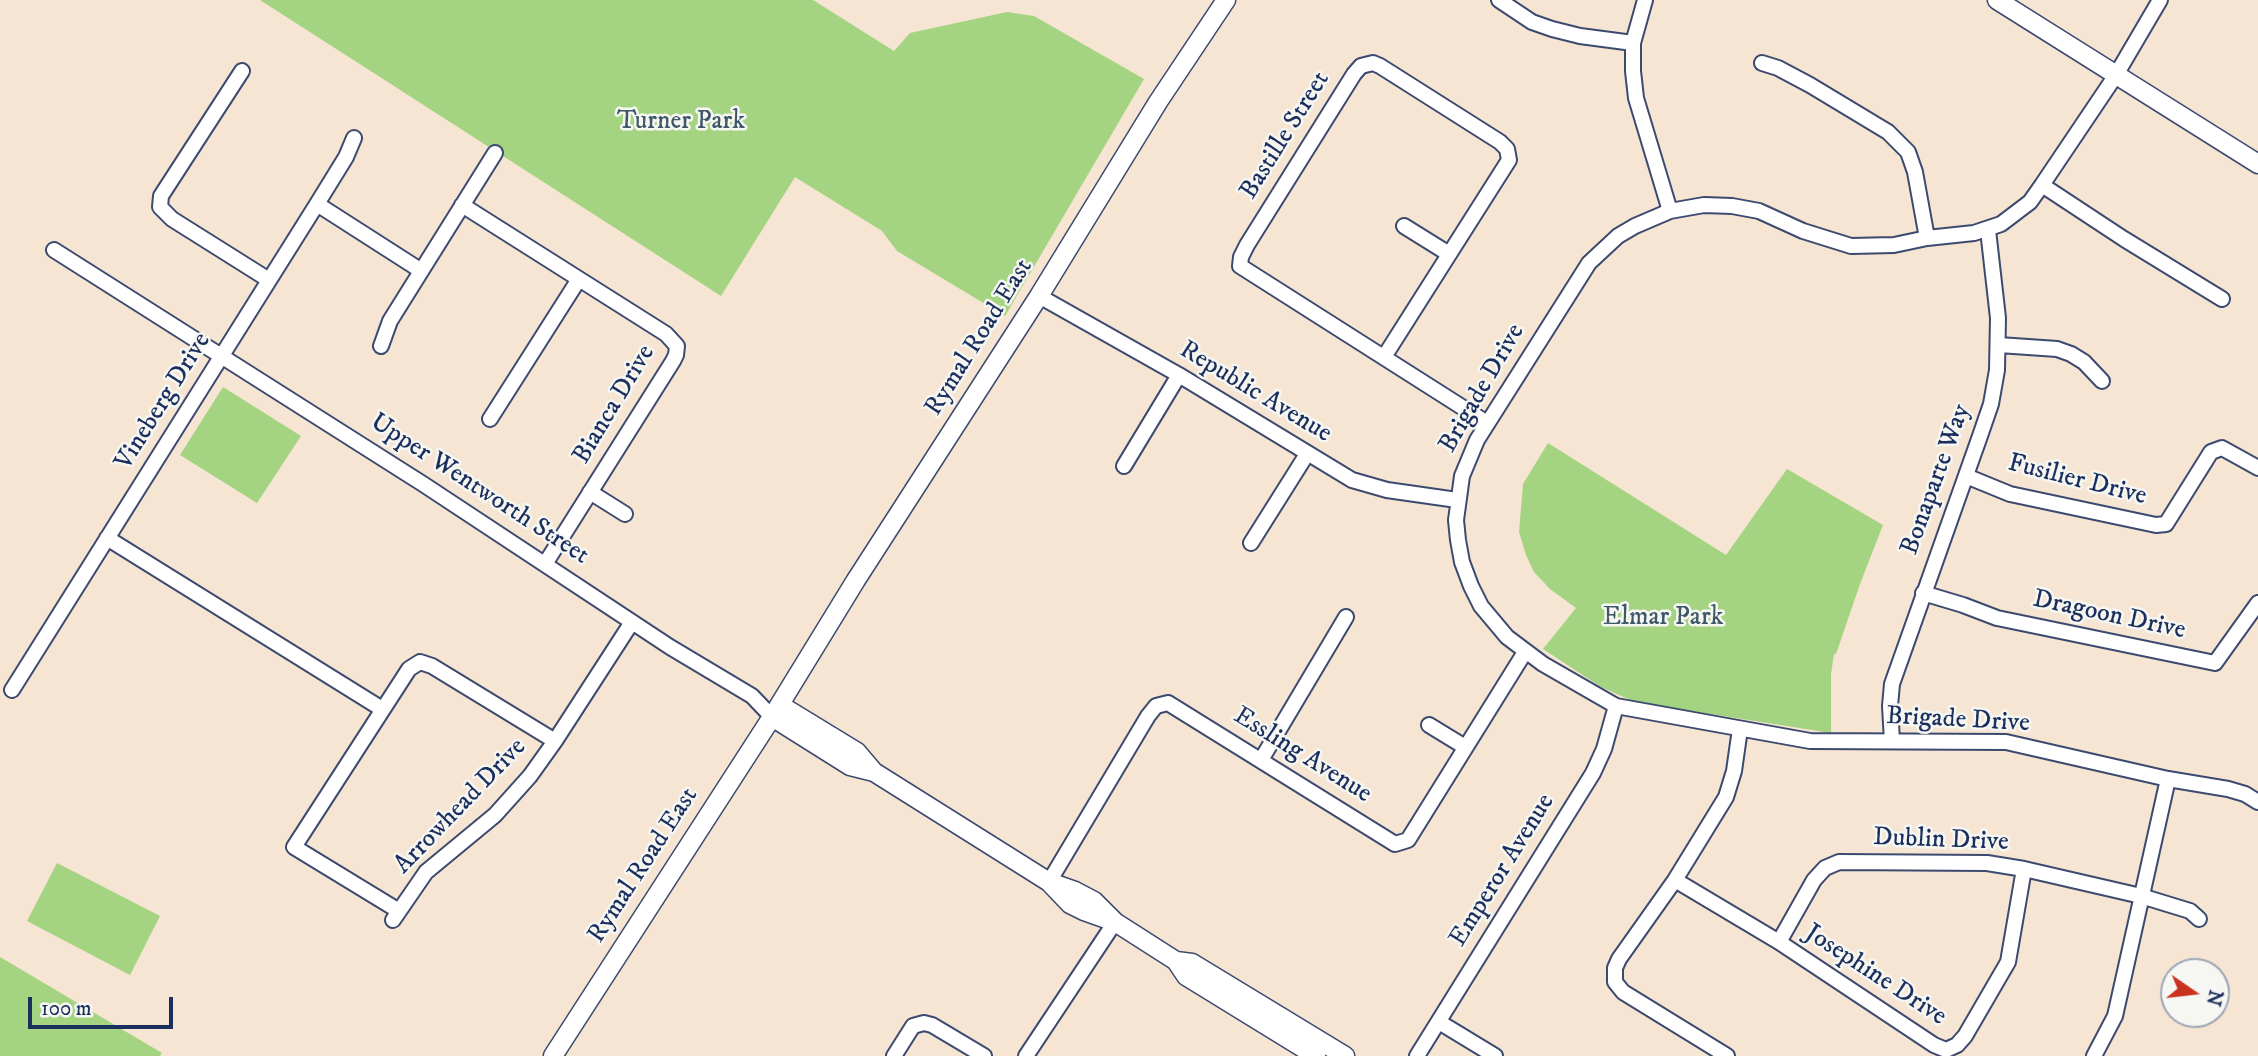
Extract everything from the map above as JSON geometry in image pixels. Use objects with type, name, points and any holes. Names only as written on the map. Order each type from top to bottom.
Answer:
[{"type":"main road","name":"Rymal Road East","points":[[553,1056],[776,711],[856,580],[1039,296],[1158,102],[1226,0]]},
{"type":"main road","points":[[1997,0],[2258,164]]},
{"type":"main road","name":"Upper Wentworth Street","points":[[776,711],[850,766],[874,772],[1049,882],[1070,904],[1115,922],[1176,961],[1186,976],[1316,1056]]},
{"type":"main road","name":"Upper Wentworth Street","points":[[1176,961],[1192,963],[1345,1056]]},
{"type":"street","points":[[1499,0],[1532,22],[1552,29],[1580,36],[1633,43]]},
{"type":"street","points":[[1645,0],[1633,43],[1636,97],[1670,211]]},
{"type":"street","name":"Brigade Drive","points":[[2160,0],[2116,75],[2042,186],[2017,214],[1988,230],[1894,245],[1851,246],[1803,231],[1759,211],[1732,205],[1704,205],[1670,211],[1618,236],[1589,263],[1487,423],[1469,456],[1457,500],[1458,540],[1462,562],[1471,586],[1487,613],[1507,636],[1525,652],[1616,706],[1810,741],[2006,743],[2245,794],[2258,802]]},
{"type":"street","name":"Bastille Street","points":[[1384,357],[1509,160],[1507,149],[1500,142],[1373,64],[1361,66],[1354,74],[1247,246],[1241,257],[1240,267],[1487,423]]},
{"type":"street","points":[[1762,64],[1778,68],[1866,118],[1888,132],[1908,152],[1915,172],[1927,238]]},
{"type":"street","points":[[242,71],[161,196],[160,207],[172,219],[269,280]]},
{"type":"street","name":"Vineberg Drive","points":[[12,690],[346,158],[354,138]]},
{"type":"street","points":[[381,346],[390,321],[495,153]]},
{"type":"street","points":[[2042,186],[2124,240],[2222,299]]},
{"type":"street","points":[[317,204],[421,270]]},
{"type":"street","name":"Bianca Drive","points":[[462,205],[666,334],[677,346],[673,361],[545,564]]},
{"type":"street","points":[[1404,226],[1449,254]]},
{"type":"street","name":"Bonaparte Way","points":[[1892,741],[1892,684],[1991,404],[1999,345],[1996,289],[1988,230]]},
{"type":"street","name":"Upper Wentworth Street","points":[[54,250],[632,622],[776,711]]},
{"type":"street","points":[[490,419],[579,279]]},
{"type":"street","name":"Republic Avenue","points":[[1039,296],[1179,374],[1344,476],[1369,486],[1457,500]]},
{"type":"street","points":[[1999,345],[2057,349],[2084,362],[2102,381]]},
{"type":"street","points":[[1124,466],[1179,374]]},
{"type":"street","name":"Fusilier Drive","points":[[1966,476],[2010,494],[2155,525],[2166,524],[2211,452],[2222,448],[2258,468]]},
{"type":"street","points":[[1251,543],[1307,454]]},
{"type":"street","points":[[590,492],[625,514]]},
{"type":"street","points":[[107,538],[382,709],[408,669],[423,662],[555,741]]},
{"type":"street","name":"Dragoon Drive","points":[[1923,593],[1997,618],[2216,663],[2258,603]]},
{"type":"street","points":[[1261,760],[1346,617]]},
{"type":"street","name":"Arrowhead Drive","points":[[382,709],[294,847],[396,916],[426,872],[505,805],[530,776],[632,622]]},
{"type":"street","name":"Essling Avenue","points":[[1049,882],[1148,716],[1156,706],[1168,703],[1395,844],[1408,840],[1525,652]]},
{"type":"street","name":"Emperor Avenue","points":[[1417,1056],[1593,773],[1604,749],[1616,706]]},
{"type":"street","points":[[1429,725],[1465,747]]},
{"type":"street","points":[[1727,1056],[1623,992],[1615,982],[1615,968],[1675,880],[1726,797],[1734,771],[1740,729]]},
{"type":"street","points":[[2094,1056],[2115,1016],[2168,779]]},
{"type":"street","name":"Dublin Drive","points":[[1779,942],[1814,880],[1825,869],[1839,862],[1963,862],[2024,869],[2141,896],[2190,911],[2199,919]]},
{"type":"street","name":"Josephine Drive","points":[[1675,880],[1779,942],[1934,1045],[1946,1050],[1957,1045],[1965,1036],[2008,962],[2024,869]]},
{"type":"street","points":[[1026,1056],[1115,922]]},
{"type":"street","points":[[1439,1021],[1495,1056]]},
{"type":"street","points":[[894,1056],[913,1026],[924,1023],[932,1025],[984,1056]]},
{"type":"green space","name":"Turner Park","points":[[260,0],[813,0],[894,51],[910,33],[1007,12],[1034,16],[1144,79],[1005,316],[897,251],[882,231],[795,177],[721,296]]},
{"type":"green space","points":[[223,387],[301,436],[257,503],[180,455]]},
{"type":"green space","name":"Elmar Park","points":[[1548,443],[1726,555],[1787,469],[1883,525],[1834,654],[1831,674],[1831,733],[1635,702],[1601,687],[1543,649],[1576,608],[1550,589],[1534,572],[1519,532],[1523,484]]},
{"type":"green space","points":[[57,863],[160,916],[130,975],[27,921]]},
{"type":"green space","points":[[0,957],[162,1053],[160,1056],[0,1056]]}]
